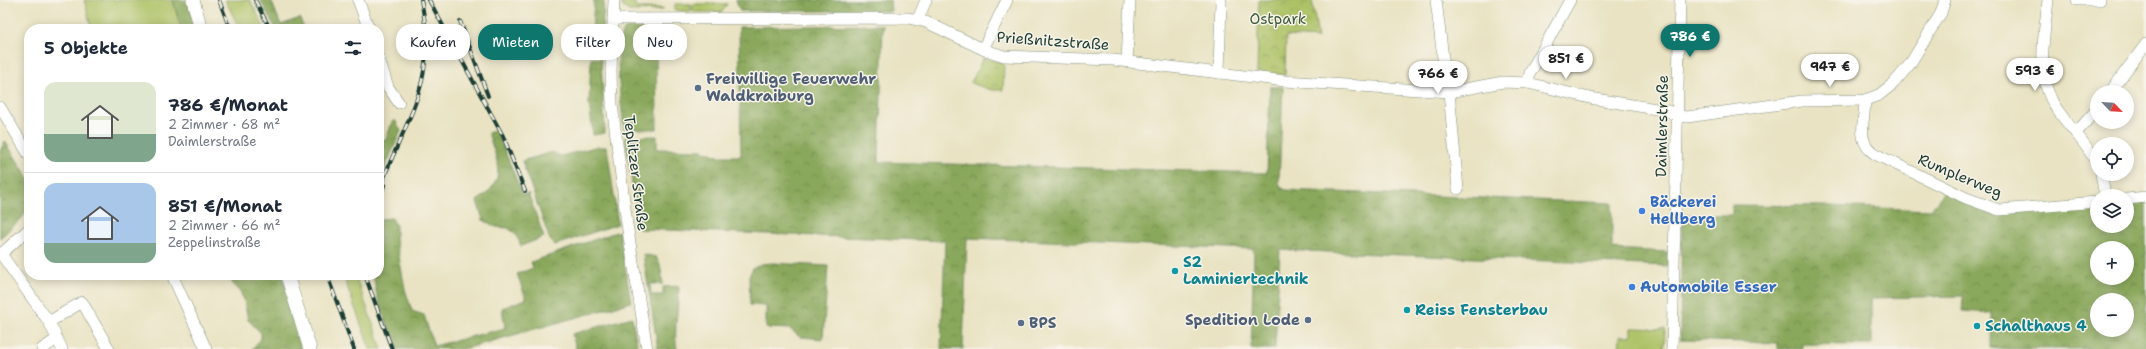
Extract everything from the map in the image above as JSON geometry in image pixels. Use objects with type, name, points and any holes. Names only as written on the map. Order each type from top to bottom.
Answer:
[{"type":"main road","points":[[193,0],[200,24]]},
{"type":"main road","points":[[289,280],[310,349]]},
{"type":"street","points":[[358,0],[367,24]]},
{"type":"street","name":"Teplitzer Straße","points":[[614,0],[611,71],[612,104],[627,224],[647,349]]},
{"type":"street","points":[[918,19],[926,0]]},
{"type":"street","points":[[983,49],[1007,0]]},
{"type":"street","points":[[1128,61],[1130,0]]},
{"type":"street","points":[[1219,73],[1221,0]]},
{"type":"street","points":[[1436,0],[1446,83],[1449,92],[1458,189]]},
{"type":"street","points":[[1528,83],[1530,72],[1570,0]]},
{"type":"street","name":"Daimlerstraße","points":[[1672,349],[1680,0]]},
{"type":"street","points":[[1678,116],[1687,117],[1812,100],[1865,100],[1885,91],[1904,72],[1941,13],[1946,0]]},
{"type":"street","points":[[2048,0],[2042,75],[2056,108],[2090,154]]},
{"type":"street","points":[[2077,0],[2100,0]]},
{"type":"street","name":"Prießnitzstraße","points":[[613,19],[898,17],[918,19],[983,49],[1004,56],[1128,61],[1286,81],[1449,92],[1497,83],[1528,83],[1590,98],[1668,111],[1678,116]]},
{"type":"street","points":[[2115,85],[2146,44]]},
{"type":"street","points":[[384,75],[388,87],[399,103]]},
{"type":"street","name":"Rumplerweg","points":[[1865,100],[1862,140],[1867,148],[1875,154],[1966,198],[2004,210],[2090,203]]},
{"type":"street","points":[[0,107],[24,147]]},
{"type":"street","points":[[2076,133],[2090,117]]},
{"type":"street","points":[[2134,198],[2146,197]]},
{"type":"street","points":[[24,234],[1,255],[48,322],[60,344],[42,349]]},
{"type":"street","points":[[174,280],[206,349]]},
{"type":"street","points":[[48,322],[82,302],[109,349]]},
{"type":"green space","points":[[84,0],[173,0],[180,24],[91,24]]},
{"type":"green space","points":[[173,0],[188,0],[195,24],[180,24]]},
{"type":"green space","points":[[225,0],[250,0],[262,24],[237,24]]},
{"type":"green space","points":[[260,0],[271,0],[281,24],[273,24]]},
{"type":"green space","points":[[594,0],[604,0],[603,24],[593,24]]},
{"type":"green space","points":[[623,0],[635,3],[636,8],[663,8],[663,10],[629,11],[622,6]]},
{"type":"green space","points":[[736,0],[890,0],[891,11],[740,11]]},
{"type":"green space","name":"Ostpark","points":[[1259,0],[1312,0],[1318,38],[1286,36],[1285,75],[1257,72]]},
{"type":"green space","points":[[675,4],[691,4],[691,12],[675,10]]},
{"type":"green space","points":[[693,4],[727,4],[722,12],[693,12]]},
{"type":"green space","points":[[300,18],[302,24],[284,24]]},
{"type":"green space","points":[[883,25],[879,162],[1267,173],[1270,87],[1283,87],[1279,183],[1282,188],[1286,190],[1612,203],[1612,249],[1668,252],[1668,266],[1280,250],[1275,349],[1251,349],[1254,249],[967,238],[963,349],[941,349],[945,241],[639,229],[625,137],[657,136],[657,149],[703,150],[718,156],[741,156],[739,27]]},
{"type":"green space","points":[[626,28],[633,28],[633,60],[656,60],[657,129],[624,129],[618,60],[625,60]]},
{"type":"green space","points":[[983,58],[1004,63],[1003,90],[991,90],[971,83]]},
{"type":"green space","points":[[591,60],[601,60],[605,133],[593,135],[589,103]]},
{"type":"green space","points":[[395,120],[401,131],[384,170],[384,141],[386,140],[392,122]]},
{"type":"green space","points":[[496,130],[523,195],[528,193],[544,237],[521,246],[516,234],[508,228],[496,227],[483,220],[477,201],[487,193],[497,178],[497,162],[488,133]]},
{"type":"green space","points":[[5,141],[24,171],[24,215],[0,238],[0,151]]},
{"type":"green space","points":[[595,147],[607,147],[618,224],[555,245],[550,240],[522,161],[552,152],[561,156]]},
{"type":"green space","points":[[1944,192],[1993,212],[2090,206],[2090,233],[2134,233],[2134,202],[2146,201],[2146,349],[2007,349],[1991,347],[1992,313],[1962,311],[1963,296],[1871,298],[1871,345],[1802,344],[1802,349],[1778,349],[1778,343],[1680,340],[1682,215],[1732,215],[1732,205],[1830,206],[1931,210]]},
{"type":"green space","points":[[392,218],[396,226],[396,240],[405,289],[412,311],[424,315],[434,346],[505,328],[502,308],[526,299],[517,274],[533,268],[531,262],[619,231],[631,302],[464,349],[396,349],[377,296],[374,280],[384,280],[384,219]]},
{"type":"green space","points":[[643,254],[656,257],[660,264],[663,284],[650,284],[651,295],[663,295],[663,287],[679,286],[676,325],[677,349],[658,349]]},
{"type":"green space","points":[[773,263],[828,266],[823,339],[800,337],[790,329],[766,328],[766,306],[750,305],[749,276],[753,268],[761,264]]},
{"type":"green space","points":[[232,280],[284,280],[305,349],[252,349],[261,339],[261,333],[248,320],[240,291],[232,283]]},
{"type":"green space","points":[[345,280],[357,280],[382,349],[370,349]]},
{"type":"green space","points":[[632,317],[638,349],[576,349],[572,334]]},
{"type":"green space","points":[[1631,328],[1665,329],[1664,349],[1619,349],[1620,336],[1631,336]]},
{"type":"railway","points":[[219,0],[228,24]]},
{"type":"railway","points":[[255,0],[267,24]]},
{"type":"railway","points":[[384,177],[409,120],[423,77],[426,54],[425,29],[421,0]]},
{"type":"railway","points":[[429,0],[503,136],[525,191]]},
{"type":"railway","points":[[460,21],[488,96]]},
{"type":"railway","points":[[329,280],[354,349]]},
{"type":"railway","points":[[367,280],[392,349]]},
{"type":"place","name":"Freiwillige Feuerwehr Waldkraiburg","points":[[698,88]]},
{"type":"place","name":"Bäckerei Hellberg","points":[[1642,211]]},
{"type":"place","name":"S2 Laminiertechnik","points":[[1175,271]]},
{"type":"place","name":"Automobile Esser","points":[[1632,287]]},
{"type":"place","name":"Reiss Fensterbau","points":[[1407,310]]},
{"type":"place","name":"Spedition Lode","points":[[1308,320]]},
{"type":"place","name":"BPS","points":[[1021,323]]},
{"type":"place","name":"Schalthaus 4","points":[[1977,326]]}]
